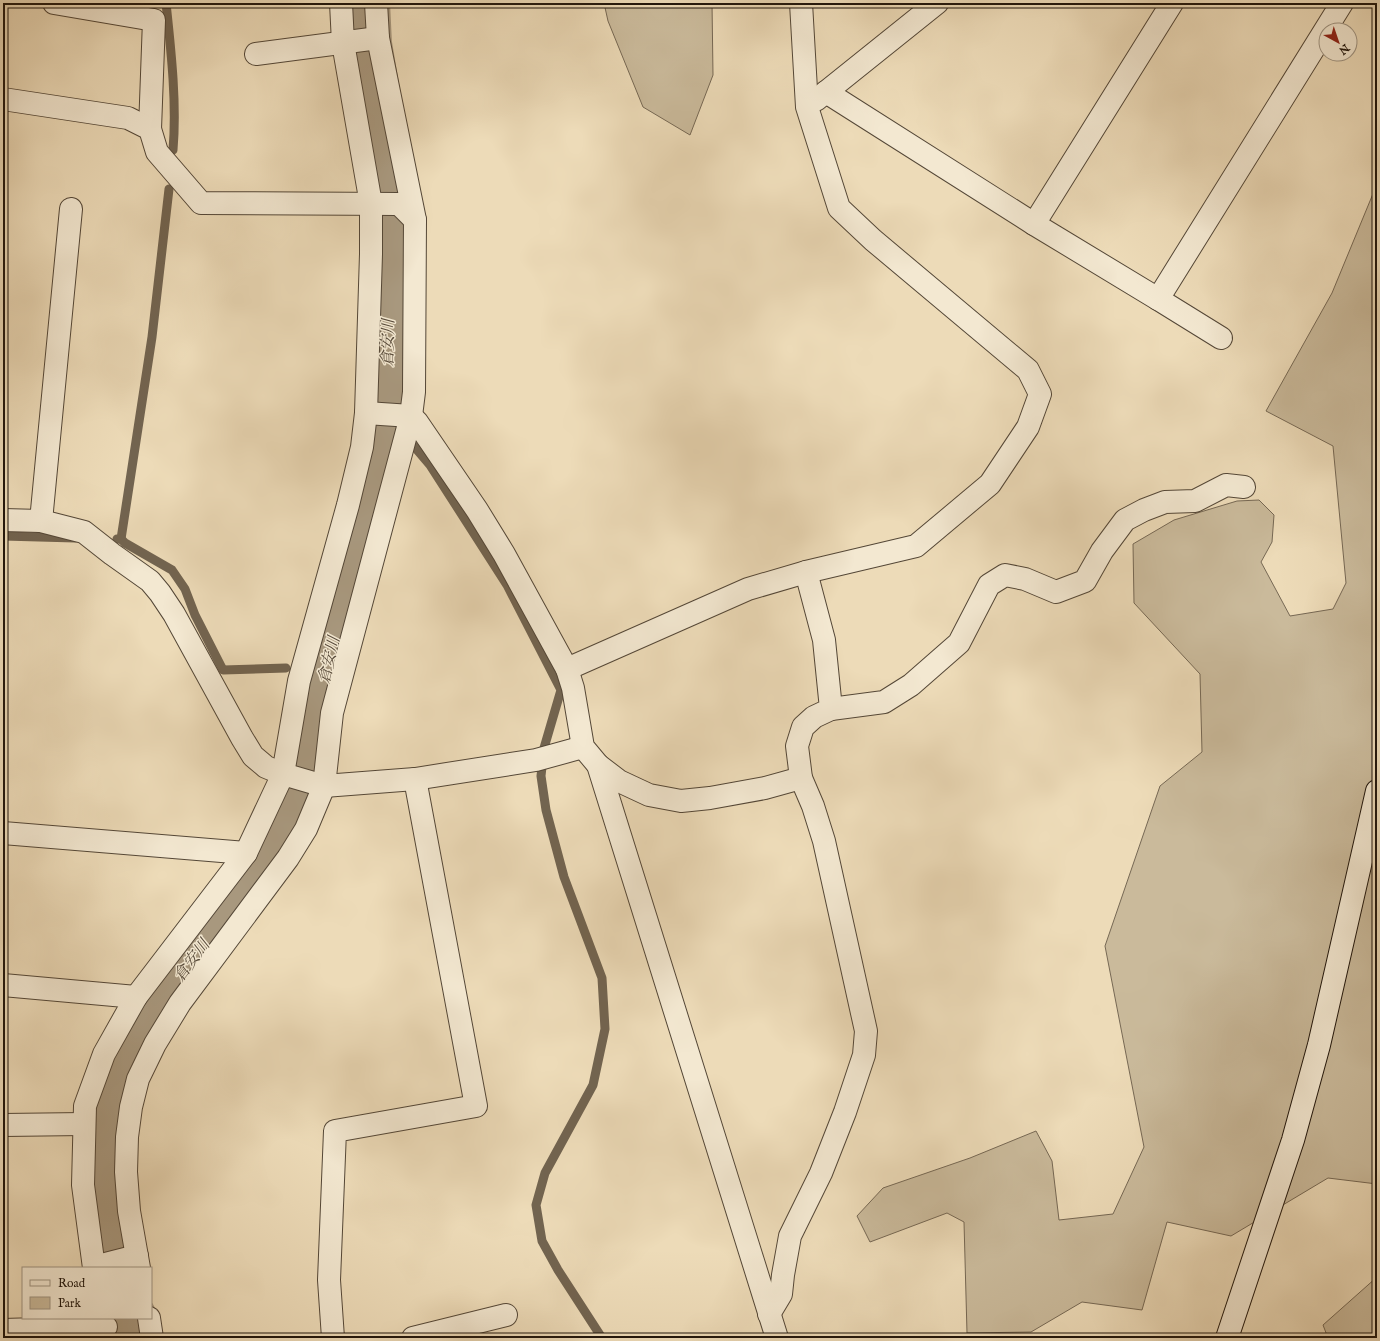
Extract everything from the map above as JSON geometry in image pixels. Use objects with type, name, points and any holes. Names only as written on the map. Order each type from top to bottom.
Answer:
[{"type":"street","points":[[54,3],[155,11],[150,129],[157,152],[201,202],[399,204],[415,220]]},
{"type":"street","points":[[341,3],[344,43],[371,204],[369,413],[348,505],[298,681],[285,775],[246,853],[136,997],[104,1054],[85,1106],[83,1185],[98,1266],[135,1260],[126,1172],[127,1137],[131,1107],[138,1079],[155,1044],[180,1003],[251,910],[288,858],[306,829],[319,784],[332,712],[414,392],[415,220],[377,38],[376,3]]},
{"type":"street","points":[[566,669],[748,589],[806,572],[916,546],[990,484],[1028,427],[1040,394],[1028,370],[873,240],[838,208],[807,106],[801,3]]},
{"type":"street","points":[[807,106],[937,3]]},
{"type":"street","points":[[1034,224],[1172,3]]},
{"type":"street","points":[[1158,299],[1342,3]]},
{"type":"street","points":[[256,54],[377,38]]},
{"type":"street","points":[[826,92],[1034,224],[1221,338]]},
{"type":"street","points":[[3,99],[128,118],[150,129]]},
{"type":"street","points":[[41,521],[71,209]]},
{"type":"street","points":[[369,413],[407,415],[416,422],[477,510],[504,554],[566,669],[572,688],[583,747],[598,765],[619,781],[649,795],[681,801],[710,798],[765,788],[801,778]]},
{"type":"street","points":[[769,1314],[782,1294],[783,1275],[790,1236],[822,1173],[845,1112],[864,1055],[866,1031],[824,842],[813,806],[801,778],[797,746],[803,727],[814,717],[831,709],[884,702],[911,685],[959,643],[989,585],[1006,575],[1024,579],[1056,592],[1085,581],[1102,551],[1125,520],[1144,510],[1165,502],[1195,501],[1226,485],[1244,487]]},
{"type":"street","points":[[3,520],[41,521],[84,532],[150,581],[174,614],[253,756],[266,767],[285,775],[319,784],[415,779],[543,758],[583,747]]},
{"type":"street","points":[[806,572],[824,640],[831,709]]},
{"type":"street","points":[[598,765],[777,1338]]},
{"type":"street","points":[[333,1338],[328,1280],[335,1131],[476,1106],[415,779]]},
{"type":"street","points":[[1227,1338],[1295,1133],[1319,1045],[1377,790]]},
{"type":"street","points":[[3,833],[246,853]]},
{"type":"street","points":[[3,985],[136,997]]},
{"type":"street","points":[[3,1125],[84,1124]]},
{"type":"street","points":[[413,1338],[506,1315]]},
{"type":"street","points":[[149,1319],[152,1338]]},
{"type":"street","points":[[3,1330],[106,1328]]},
{"type":"green space","points":[[604,3],[712,3],[713,75],[690,135],[643,107],[608,21]]},
{"type":"green space","points":[[1377,184],[1377,1184],[1328,1178],[1231,1236],[1167,1222],[1142,1310],[1082,1302],[1031,1332],[967,1333],[964,1222],[947,1213],[870,1242],[857,1216],[883,1188],[970,1158],[1036,1131],[1052,1161],[1059,1220],[1113,1214],[1144,1147],[1105,946],[1160,786],[1202,752],[1200,674],[1134,603],[1133,544],[1174,520],[1237,501],[1259,500],[1274,515],[1272,542],[1261,562],[1290,616],[1333,609],[1346,583],[1333,446],[1266,411],[1332,293]]},
{"type":"green space","points":[[1377,1277],[1377,1338],[1328,1338],[1323,1325]]},
{"type":"waterway","points":[[166,3],[174,95],[173,150]]},
{"type":"waterway","name":"倉安川","points":[[121,1267],[116,1244],[107,1132],[120,1074],[158,1005],[271,852],[298,795],[344,593],[376,487],[385,432],[391,192],[366,44],[364,3]]},
{"type":"waterway","points":[[117,539],[121,539],[152,337],[169,189]]},
{"type":"waterway","points":[[383,441],[398,443]]},
{"type":"waterway","points":[[413,445],[430,465],[507,585],[561,690],[544,748],[541,776],[546,810],[564,877],[602,978],[605,1029],[593,1085],[545,1173],[536,1205],[542,1241],[558,1270],[602,1338]]},
{"type":"waterway","points":[[3,536],[75,538]]},
{"type":"waterway","points":[[121,539],[125,543],[172,570],[185,589],[195,615],[223,670],[286,668]]},
{"type":"waterway","points":[[310,672],[325,675]]},
{"type":"waterway","name":"倉安川","points":[[131,1319],[135,1338]]}]
